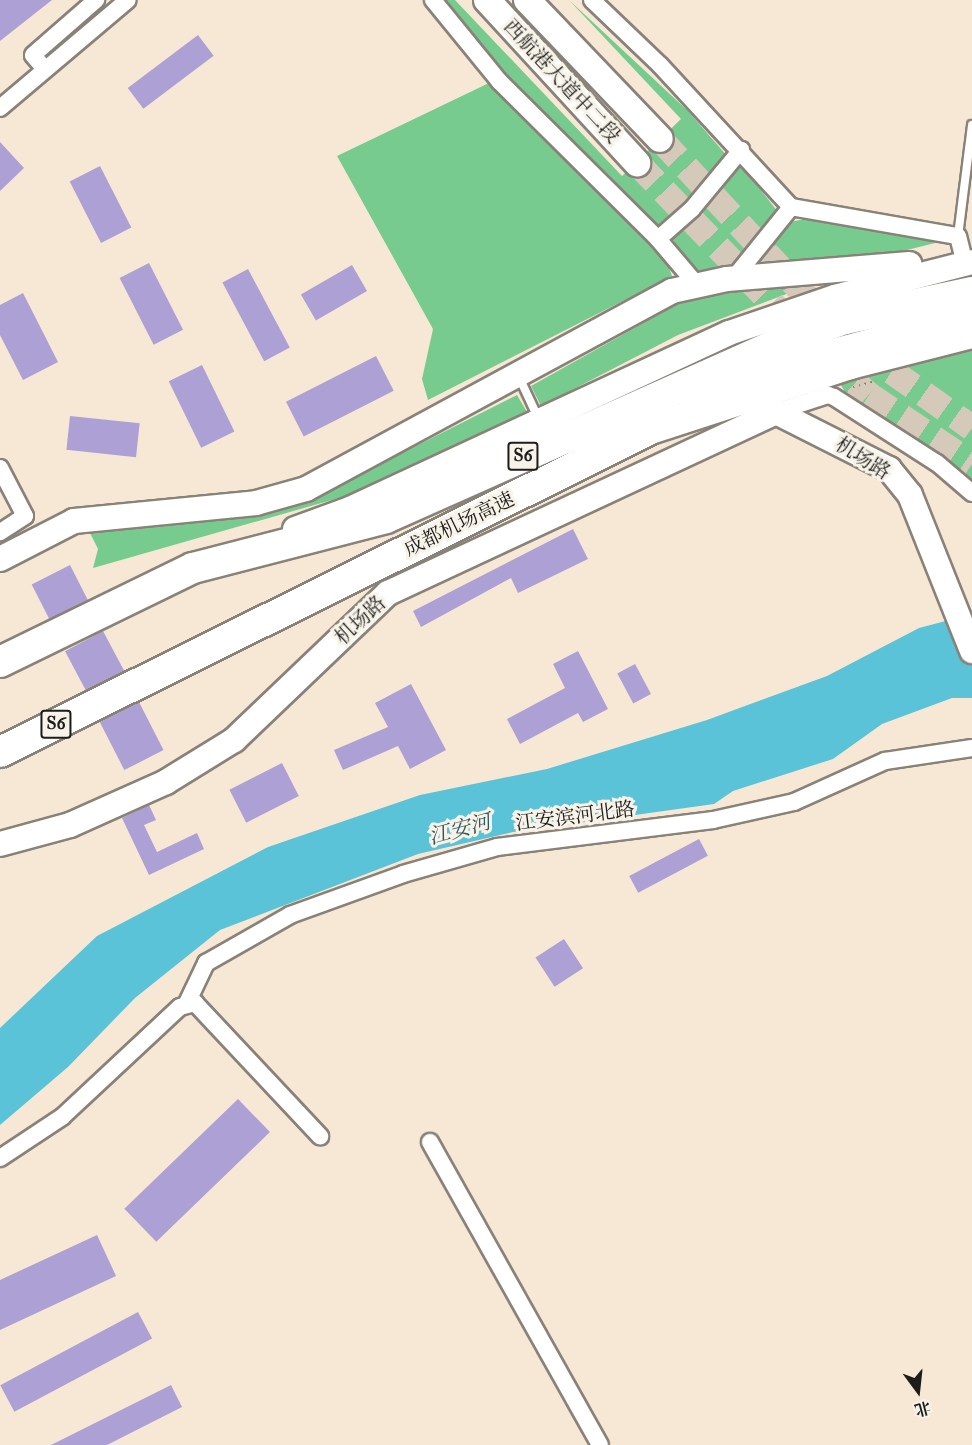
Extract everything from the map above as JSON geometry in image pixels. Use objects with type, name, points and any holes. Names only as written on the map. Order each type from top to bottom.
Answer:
[{"type":"highway","name":"成都机场高速","points":[[0,662],[193,568],[386,518],[652,395],[811,330],[972,292]]},
{"type":"highway","name":"成都机场高速","points":[[0,752],[653,428],[800,378],[972,333]]},
{"type":"main road","name":"西航港大道中二段","points":[[487,0],[638,163]]},
{"type":"main road","points":[[528,0],[660,139]]},
{"type":"main road","points":[[193,568],[350,509],[768,319],[909,264],[966,250]]},
{"type":"main road","points":[[768,319],[966,250]]},
{"type":"main road","points":[[0,559],[74,521],[256,503],[306,489],[519,376],[672,291],[733,279],[909,264]]},
{"type":"main road","points":[[653,428],[709,395],[788,363],[972,314]]},
{"type":"main road","name":"机场路","points":[[0,844],[70,825],[166,782],[234,740],[387,593],[568,506],[776,412],[889,469],[910,495],[972,651]]},
{"type":"street","points":[[45,69],[33,55],[96,0]]},
{"type":"street","points":[[432,0],[498,81],[658,239],[697,285]]},
{"type":"street","points":[[592,0],[741,150],[791,207],[966,250]]},
{"type":"street","points":[[0,108],[125,1]]},
{"type":"street","points":[[658,239],[692,209],[741,150]]},
{"type":"street","points":[[733,279],[791,207]]},
{"type":"street","name":"机场路","points":[[776,412],[828,395],[937,463],[972,493]]},
{"type":"street","points":[[0,468],[25,516],[0,532]]},
{"type":"street","name":"江安滨河北路","points":[[186,1005],[206,963],[290,915],[403,874],[497,847],[714,820],[794,802],[885,761],[972,748]]},
{"type":"street","points":[[0,1158],[62,1117],[186,1005],[195,1003],[320,1136]]},
{"type":"street","points":[[430,1142],[600,1445]]},
{"type":"lane","points":[[966,250],[972,124]]},
{"type":"lane","points":[[519,376],[535,411]]},
{"type":"green space","points":[[446,0],[455,0],[622,176],[681,119],[569,0],[687,110],[728,157],[712,182],[660,228],[505,73]]},
{"type":"green space","points":[[491,82],[667,262],[672,276],[428,400],[422,379],[433,329],[337,156]]},
{"type":"green space","points":[[742,166],[778,212],[741,262],[695,272],[672,238],[732,167]]},
{"type":"green space","points":[[823,216],[932,238],[935,243],[891,254],[755,267],[783,223]]},
{"type":"green space","points":[[813,284],[678,335],[541,406],[531,386],[690,297],[728,288]]},
{"type":"green space","points":[[972,348],[972,483],[946,459],[848,397],[839,382]]},
{"type":"green space","points":[[517,395],[527,412],[346,496],[93,568],[98,549],[87,527],[323,493]]},
{"type":"water","name":"江安河","points":[[972,614],[972,698],[952,698],[882,724],[833,759],[733,791],[714,804],[513,832],[418,854],[220,930],[135,998],[68,1067],[0,1125],[0,1028],[97,936],[268,847],[420,795],[547,769],[707,720],[827,676],[919,628]]},
{"type":"building","points":[[0,0],[52,0],[0,41]]},
{"type":"building","points":[[198,35],[214,56],[143,109],[128,88]]},
{"type":"building","points":[[0,142],[24,168],[0,191]]},
{"type":"building","points":[[100,166],[131,227],[101,243],[70,181]]},
{"type":"building","points":[[149,263],[183,330],[154,345],[120,278]]},
{"type":"building","points":[[352,265],[367,291],[316,320],[301,294]]},
{"type":"building","points":[[248,269],[290,348],[264,361],[222,283]]},
{"type":"building","points":[[23,293],[58,362],[23,380],[0,335],[0,305]]},
{"type":"building","points":[[376,356],[394,391],[304,437],[286,402]]},
{"type":"building","points":[[202,365],[234,432],[201,448],[169,381]]},
{"type":"building","points":[[70,416],[140,423],[136,457],[66,450]]},
{"type":"building","points":[[573,529],[588,559],[518,593],[511,578],[421,627],[413,611]]},
{"type":"building","points":[[70,565],[88,600],[49,619],[32,585]]},
{"type":"building","points":[[103,631],[124,671],[86,691],[65,651]]},
{"type":"building","points":[[578,651],[608,709],[583,722],[578,713],[520,744],[507,719],[565,688],[553,664]]},
{"type":"building","points":[[635,664],[651,694],[633,703],[617,673]]},
{"type":"building","points":[[411,684],[446,750],[410,769],[398,746],[343,770],[334,750],[388,727],[375,703]]},
{"type":"building","points":[[139,702],[164,750],[124,770],[100,722]]},
{"type":"building","points":[[282,763],[299,796],[246,823],[229,790]]},
{"type":"building","points":[[149,805],[156,820],[144,825],[157,852],[197,833],[204,849],[149,875],[122,818]]},
{"type":"building","points":[[699,839],[708,856],[638,893],[629,876]]},
{"type":"building","points":[[564,939],[583,968],[555,987],[535,958]]},
{"type":"building","points":[[238,1099],[270,1132],[156,1242],[124,1209]]},
{"type":"building","points":[[97,1235],[116,1276],[0,1330],[0,1280]]},
{"type":"building","points":[[138,1312],[152,1338],[14,1412],[0,1385]]},
{"type":"building","points":[[171,1385],[182,1407],[107,1445],[51,1445]]},
{"type":"tunnel","points":[[660,139],[828,320]]},
{"type":"tunnel","points":[[637,163],[797,329]]},
{"type":"tunnel","points":[[860,349],[972,428]]},
{"type":"tunnel","points":[[826,357],[869,395],[972,464]]}]
